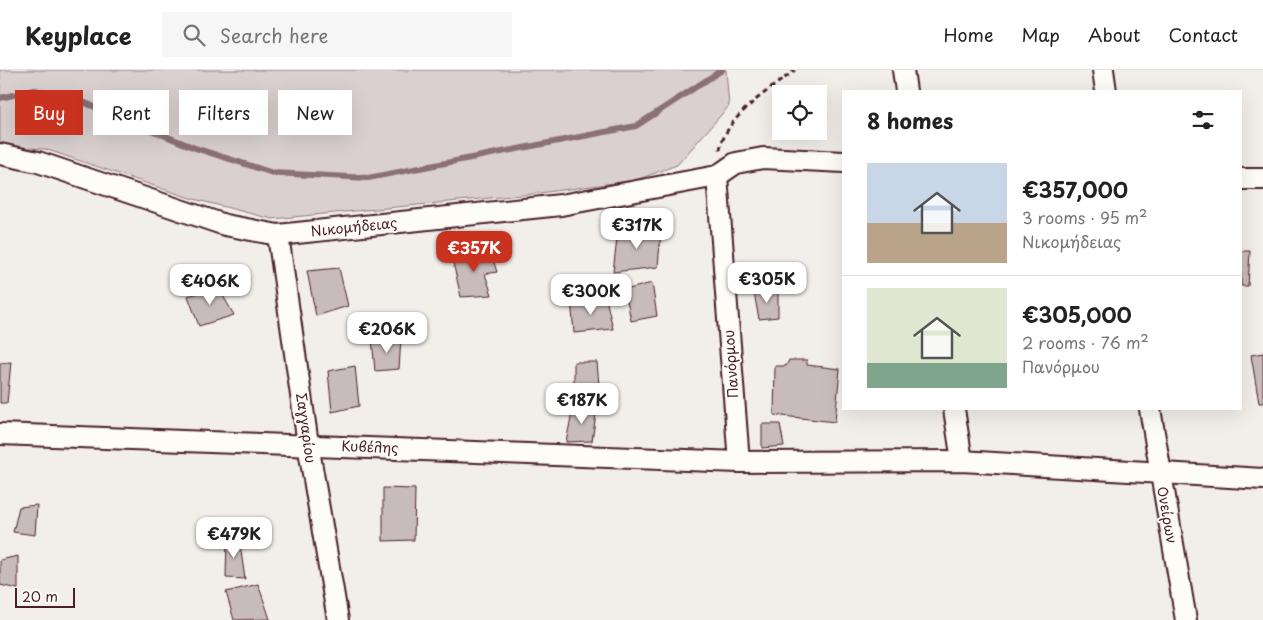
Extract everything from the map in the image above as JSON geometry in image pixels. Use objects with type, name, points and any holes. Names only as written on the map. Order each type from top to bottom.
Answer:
[{"type":"street","points":[[902,70],[906,90]]},
{"type":"street","points":[[1103,70],[1106,90]]},
{"type":"street","name":"Νικομήδειας","points":[[0,154],[38,162],[225,225],[278,235],[561,205],[717,176]]},
{"type":"street","points":[[717,176],[736,163],[763,158],[842,162]]},
{"type":"street","name":"Πανόρμου","points":[[717,176],[739,462]]},
{"type":"street","points":[[1242,179],[1263,179]]},
{"type":"street","name":"Σαγγαρίου","points":[[278,235],[308,444],[338,620]]},
{"type":"street","points":[[954,410],[962,461]]},
{"type":"street","name":"Ονείρων","points":[[1150,410],[1159,474],[1186,620]]},
{"type":"street","name":"Κυβέλης","points":[[0,434],[308,444],[739,462],[962,461],[1263,479]]},
{"type":"path","points":[[717,176],[722,140],[731,124],[795,70]]},
{"type":"shaded area","points":[[0,70],[726,70],[729,106],[677,165],[636,180],[532,194],[272,219],[190,198],[45,149],[0,146]]},
{"type":"building","points":[[618,230],[661,231],[658,267],[613,272]]},
{"type":"building","points":[[489,247],[497,272],[485,274],[492,295],[461,297],[452,258]]},
{"type":"building","points":[[1242,251],[1250,251],[1248,286],[1242,286]]},
{"type":"building","points":[[339,268],[348,306],[316,316],[307,271]]},
{"type":"building","points":[[652,283],[657,316],[631,321],[625,290]]},
{"type":"building","points":[[218,287],[234,315],[199,326],[188,296]]},
{"type":"building","points":[[778,289],[778,317],[759,319],[754,293]]},
{"type":"building","points":[[606,299],[613,329],[574,333],[571,300]]},
{"type":"building","points":[[401,338],[399,369],[375,371],[372,339]]},
{"type":"building","points":[[1263,353],[1263,403],[1259,403],[1251,355]]},
{"type":"building","points":[[789,360],[807,360],[807,365],[840,369],[835,422],[774,415],[775,366],[786,366]]},
{"type":"building","points":[[11,362],[7,403],[0,403],[0,363]]},
{"type":"building","points":[[574,362],[597,362],[600,397],[574,398]]},
{"type":"building","points":[[355,366],[359,406],[332,412],[328,371]]},
{"type":"building","points":[[597,407],[592,441],[566,442],[573,408]]},
{"type":"building","points":[[762,424],[780,424],[784,446],[762,448]]},
{"type":"building","points":[[383,488],[415,489],[414,540],[383,541]]},
{"type":"building","points":[[37,505],[35,535],[13,532],[19,507]]},
{"type":"building","points":[[227,537],[239,537],[245,579],[226,578]]},
{"type":"building","points":[[18,556],[18,589],[0,585],[0,560]]},
{"type":"building","points":[[258,584],[270,619],[234,620],[226,592]]},
{"type":"waterway","points":[[0,98],[35,90],[78,100],[195,148],[273,173],[368,178],[636,126],[722,70]]}]
